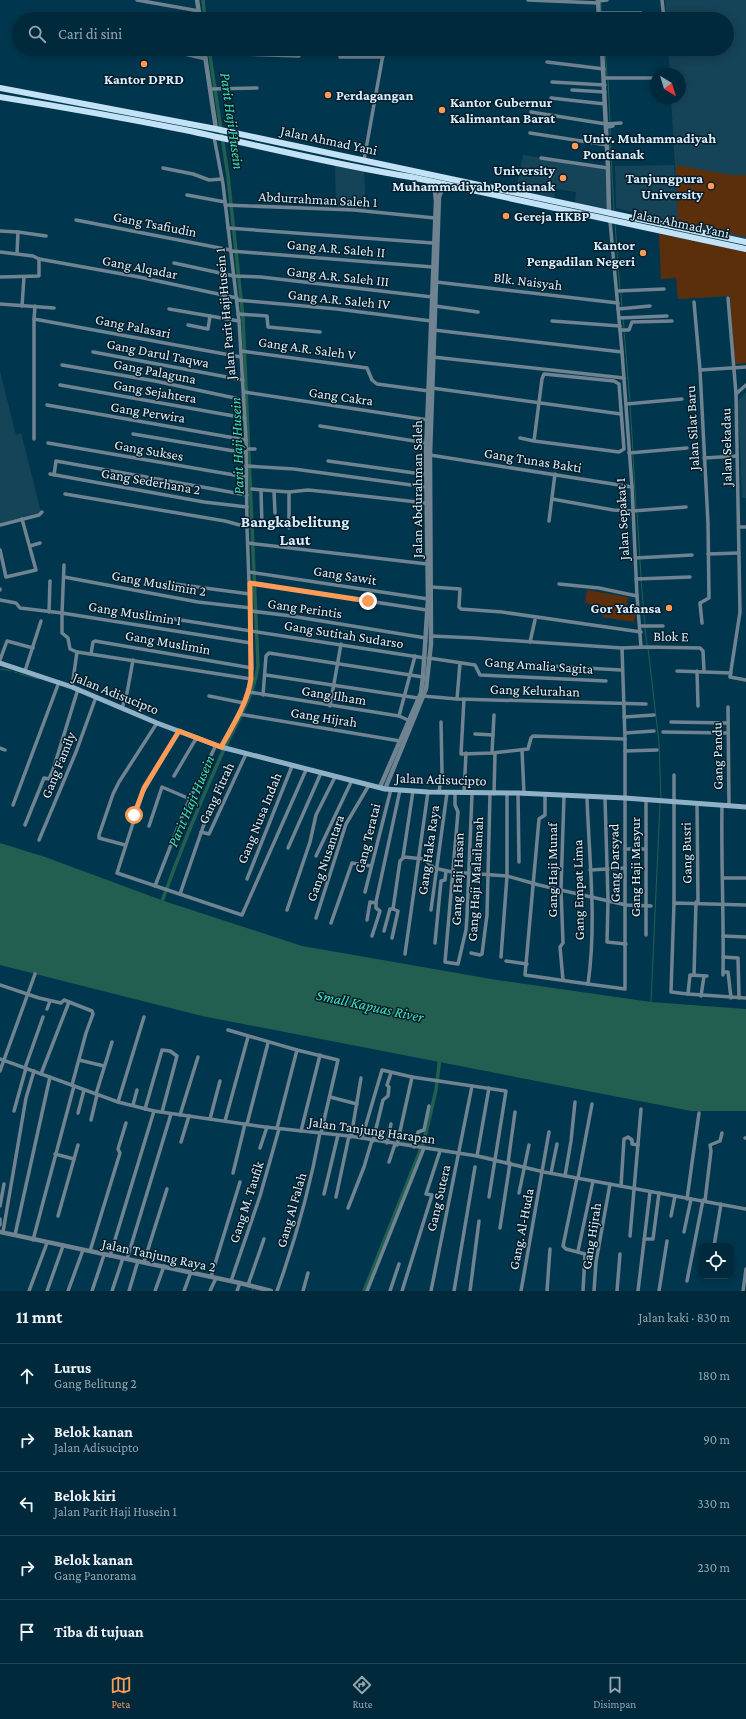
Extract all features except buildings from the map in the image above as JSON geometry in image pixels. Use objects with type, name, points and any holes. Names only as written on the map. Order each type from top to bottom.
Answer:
[{"type":"highway","name":"Jalan Ahmad Yani","points":[[0,88],[219,130],[746,242]]},
{"type":"highway","name":"Jalan Ahmad Yani","points":[[0,97],[219,138],[333,163],[444,184],[746,249]]},
{"type":"highway","points":[[85,112],[87,104]]},
{"type":"highway","points":[[333,163],[335,155]]},
{"type":"highway","points":[[580,214],[582,207]]},
{"type":"main road","name":"Jalan Adisucipto","points":[[0,663],[75,688],[157,723],[220,746],[306,770],[382,788],[447,793],[625,798],[746,807]]},
{"type":"street","points":[[137,0],[199,11],[197,0]]},
{"type":"street","points":[[528,0],[607,0]]},
{"type":"street","points":[[662,0],[663,12]]},
{"type":"street","points":[[598,1],[601,12]]},
{"type":"street","points":[[193,56],[206,59]]},
{"type":"street","points":[[205,56],[213,115],[219,130]]},
{"type":"street","points":[[340,57],[383,56],[364,160]]},
{"type":"street","points":[[603,56],[604,69],[607,78],[605,92],[610,125],[607,145],[610,152],[608,168],[610,213]]},
{"type":"street","points":[[546,62],[604,69]]},
{"type":"street","points":[[607,78],[650,78]]},
{"type":"street","points":[[552,82],[605,85]]},
{"type":"street","points":[[210,89],[257,88]]},
{"type":"street","points":[[572,90],[605,92]]},
{"type":"street","points":[[551,98],[606,104]]},
{"type":"street","points":[[531,112],[610,125],[621,123]]},
{"type":"street","points":[[209,128],[213,115]]},
{"type":"street","points":[[530,133],[607,145]]},
{"type":"street","name":"Jalan Parit Haji Husein 1","points":[[155,886],[190,799],[220,746],[242,715],[244,703],[250,692],[252,668],[251,643],[253,631],[250,594],[253,583],[247,527],[247,495],[249,489],[246,477],[248,466],[246,451],[245,393],[241,357],[242,351],[239,314],[231,251],[231,228],[222,179],[219,138]]},
{"type":"street","points":[[541,158],[608,168]]},
{"type":"street","points":[[163,168],[193,174],[209,180],[222,179]]},
{"type":"street","name":"Jalan Abdurahman Saleh","points":[[429,629],[427,610],[426,488],[430,455],[430,390],[436,282],[436,190],[434,182]]},
{"type":"street","name":"Jalan Abdurahman Saleh","points":[[394,759],[408,720],[421,697],[429,637],[431,587],[427,443],[433,357],[431,321],[433,243],[439,197],[444,184]]},
{"type":"street","name":"Abdurrahman Saleh 1","points":[[187,195],[234,205],[436,214]]},
{"type":"street","name":"Gang Tsafiudin","points":[[76,220],[231,251],[238,251]]},
{"type":"street","name":"Jalan Sepakat 1","points":[[613,221],[618,303],[622,308],[622,352],[624,378],[629,403],[636,558],[639,579],[637,596],[642,626],[640,632],[646,647]]},
{"type":"street","points":[[231,228],[433,243]]},
{"type":"street","points":[[0,231],[46,236]]},
{"type":"street","points":[[17,253],[18,232]]},
{"type":"street","name":"Gang A.R. Saleh II","points":[[238,251],[433,267]]},
{"type":"street","name":"Gang Alqadar","points":[[0,252],[17,253],[33,256],[39,259],[139,277],[244,301]]},
{"type":"street","points":[[0,278],[39,276],[39,259]]},
{"type":"street","name":"Gang A.R. Saleh III","points":[[174,263],[235,276],[432,297]]},
{"type":"street","points":[[22,306],[24,277]]},
{"type":"street","name":"Blk. Naisyah","points":[[436,282],[618,303]]},
{"type":"street","points":[[618,291],[664,289]]},
{"type":"street","name":"Jalan Sekadau","points":[[728,298],[736,394],[740,612],[730,678],[746,680]]},
{"type":"street","name":"Gang A.R. Saleh IV","points":[[244,301],[337,309],[431,321]]},
{"type":"street","name":"Jalan Silat Baru","points":[[694,302],[700,370],[708,554],[709,598],[700,603],[702,623]]},
{"type":"street","points":[[0,304],[54,308]]},
{"type":"street","points":[[34,306],[34,439]]},
{"type":"street","points":[[435,306],[478,312]]},
{"type":"street","points":[[622,308],[650,306]]},
{"type":"street","points":[[169,309],[239,320]]},
{"type":"street","points":[[239,314],[267,316],[268,327],[320,332]]},
{"type":"street","points":[[188,325],[208,329],[210,316]]},
{"type":"street","points":[[622,317],[667,316]]},
{"type":"street","name":"Gang Palasari","points":[[34,319],[241,357]]},
{"type":"street","points":[[552,321],[630,329],[632,322],[672,321]]},
{"type":"street","points":[[434,330],[622,352]]},
{"type":"street","name":"Gang A.R. Saleh V","points":[[242,351],[368,368],[372,380],[377,384],[430,390]]},
{"type":"street","name":"Gang Darul Taqwa","points":[[93,352],[243,380]]},
{"type":"street","points":[[433,357],[624,378]]},
{"type":"street","name":"Gang Palaguna","points":[[62,365],[155,381],[244,400]]},
{"type":"street","points":[[700,370],[746,367]]},
{"type":"street","points":[[520,438],[534,441],[622,452],[624,449],[620,385],[614,381],[546,373],[542,378],[534,441]]},
{"type":"street","points":[[736,394],[746,384]]},
{"type":"street","name":"Gang Sejahtera","points":[[60,385],[245,418]]},
{"type":"street","points":[[430,390],[539,402],[621,414]]},
{"type":"street","name":"Gang Cakra","points":[[245,393],[428,420]]},
{"type":"street","points":[[629,403],[682,399]]},
{"type":"street","name":"Gang Perwira","points":[[46,406],[246,440]]},
{"type":"street","points":[[320,426],[427,443]]},
{"type":"street","points":[[134,434],[246,451],[255,449]]},
{"type":"street","name":"Gang Sukses","points":[[48,444],[246,477]]},
{"type":"street","points":[[632,453],[687,448]]},
{"type":"street","name":"Gang Tunas Bakti","points":[[430,455],[632,487]]},
{"type":"street","points":[[704,458],[737,456]]},
{"type":"street","name":"Gang Sederhana 2","points":[[247,495],[56,461],[52,475],[204,502],[247,507]]},
{"type":"street","points":[[328,461],[428,475]]},
{"type":"street","points":[[248,466],[294,469],[426,488]]},
{"type":"street","points":[[549,521],[555,474]]},
{"type":"street","points":[[249,489],[288,492],[308,490],[426,504]]},
{"type":"street","points":[[261,490],[262,524]]},
{"type":"street","points":[[274,491],[275,513]]},
{"type":"street","points":[[288,492],[289,528]]},
{"type":"street","points":[[65,494],[247,527]]},
{"type":"street","points":[[552,499],[613,510],[686,507]]},
{"type":"street","points":[[0,524],[42,514],[42,512]]},
{"type":"street","points":[[0,550],[6,577],[36,570],[22,519]]},
{"type":"street","points":[[739,527],[746,527]]},
{"type":"street","points":[[30,546],[40,543]]},
{"type":"street","points":[[248,543],[427,564]]},
{"type":"street","points":[[708,554],[739,553]]},
{"type":"street","points":[[636,558],[692,555]]},
{"type":"street","points":[[64,566],[62,633],[68,638],[70,650],[251,679]]},
{"type":"street","name":"Gang Sawit","points":[[251,572],[428,598]]},
{"type":"street","name":"Gang Muslimin 2","points":[[64,577],[198,602],[251,610]]},
{"type":"street","points":[[639,579],[690,577]]},
{"type":"street","points":[[49,612],[50,581]]},
{"type":"street","points":[[167,583],[250,594]]},
{"type":"street","points":[[253,583],[427,610]]},
{"type":"street","points":[[560,584],[599,588],[637,596]]},
{"type":"street","points":[[431,587],[460,589],[459,607],[461,609],[502,612],[640,632]]},
{"type":"street","name":"Gang Muslimin 1","points":[[0,600],[16,603],[20,608],[62,613],[251,643]]},
{"type":"street","name":"Gang Perintis","points":[[251,610],[429,637],[476,638],[622,648]]},
{"type":"street","name":"Gang Sutitah Sudarso","points":[[142,614],[427,658]]},
{"type":"street","points":[[530,642],[535,620]]},
{"type":"street","points":[[25,671],[41,621]]},
{"type":"street","points":[[642,626],[663,626]]},
{"type":"street","points":[[0,660],[7,641],[32,648]]},
{"type":"street","name":"Gang Muslimin","points":[[90,654],[93,642],[95,641],[252,668]]},
{"type":"street","points":[[330,706],[341,644]]},
{"type":"street","points":[[625,798],[625,733],[621,670],[622,648],[646,647]]},
{"type":"street","name":"Blok E","points":[[646,647],[701,649],[703,651],[704,671]]},
{"type":"street","points":[[25,825],[44,778],[49,779],[53,770],[75,688],[77,652]]},
{"type":"street","points":[[263,695],[266,675],[266,656],[268,653],[424,677]]},
{"type":"street","points":[[399,716],[415,656]]},
{"type":"street","name":"Jalan Abdurahman Saleh","points":[[382,788],[427,684],[427,658]]},
{"type":"street","name":"Gang Amalia Sagita","points":[[427,658],[475,665],[480,675],[606,681]]},
{"type":"street","points":[[122,708],[127,693],[133,660]]},
{"type":"street","points":[[457,699],[460,663]]},
{"type":"street","points":[[532,665],[621,670]]},
{"type":"street","points":[[677,671],[731,673]]},
{"type":"street","points":[[697,671],[698,706]]},
{"type":"street","name":"Gang Kelurahan","points":[[266,675],[334,686],[421,697],[646,704]]},
{"type":"street","points":[[13,805],[59,682]]},
{"type":"street","name":"Gang Ilham","points":[[250,692],[399,716],[408,720]]},
{"type":"street","points":[[209,696],[244,703]]},
{"type":"street","name":"Gang Family","points":[[39,840],[76,752],[96,697]]},
{"type":"street","points":[[464,699],[460,753],[494,753],[522,750],[530,748],[530,738],[533,736],[625,739]]},
{"type":"street","name":"Gang Pandu","points":[[728,707],[729,806]]},
{"type":"street","name":"Gang Hijrah","points":[[242,715],[400,741]]},
{"type":"street","points":[[624,717],[654,715]]},
{"type":"street","name":"Gang Haji Malailamah","points":[[471,953],[480,955],[483,952],[487,915],[487,874],[494,753],[494,716]]},
{"type":"street","points":[[439,792],[442,772],[441,722]]},
{"type":"street","points":[[671,722],[728,723]]},
{"type":"street","points":[[125,846],[99,838],[99,835],[113,794],[119,782],[157,723]]},
{"type":"street","points":[[179,731],[143,792],[117,873],[242,915],[306,770]]},
{"type":"street","points":[[625,733],[654,731]]},
{"type":"street","points":[[663,732],[728,732]]},
{"type":"street","points":[[475,734],[493,735]]},
{"type":"street","points":[[174,776],[197,738]]},
{"type":"street","points":[[0,748],[5,750]]},
{"type":"street","points":[[519,862],[522,750]]},
{"type":"street","points":[[625,751],[657,750]]},
{"type":"street","name":"Gang Fitrah","points":[[201,832],[210,834],[246,754]]},
{"type":"street","points":[[464,793],[466,754]]},
{"type":"street","name":"Gang Nusa Indah","points":[[246,879],[292,766]]},
{"type":"street","points":[[288,848],[321,773]]},
{"type":"street","points":[[674,775],[674,903],[671,992],[701,996],[746,998]]},
{"type":"street","points":[[287,910],[310,842],[314,820],[335,777]]},
{"type":"street","points":[[316,856],[352,780]]},
{"type":"street","name":"Gang Nusantara","points":[[316,918],[346,824],[369,785]]},
{"type":"street","points":[[149,826],[162,787],[190,799]]},
{"type":"street","name":"Gang Teratai","points":[[365,892],[391,789]]},
{"type":"street","points":[[372,936],[380,911],[376,908],[376,903],[400,790]]},
{"type":"street","points":[[384,931],[390,909],[393,909],[413,791]]},
{"type":"street","points":[[405,954],[420,858],[428,792]]},
{"type":"street","name":"Gang Haka Raya","points":[[431,910],[447,793]]},
{"type":"street","points":[[452,872],[458,812],[455,805],[455,793]]},
{"type":"street","name":"Gang Haji Hasan","points":[[452,872],[445,962],[458,964],[466,930],[467,874],[472,794]]},
{"type":"street","points":[[501,957],[507,876],[507,794]]},
{"type":"street","points":[[545,795],[545,815],[540,819],[532,883],[525,975],[588,983]]},
{"type":"street","name":"Gang Haji Munaf","points":[[563,980],[560,947],[563,943],[561,889],[564,796]]},
{"type":"street","name":"Gang Empat Lima","points":[[587,797],[591,897],[591,942],[588,983]]},
{"type":"street","points":[[605,798],[608,900],[607,943],[626,944]]},
{"type":"street","name":"Gang Darsyad","points":[[588,983],[625,989],[625,798]]},
{"type":"street","name":"Gang Haji Masyur","points":[[646,800],[646,935]]},
{"type":"street","points":[[180,894],[201,832],[214,802]]},
{"type":"street","name":"Gang Busri","points":[[688,994],[690,976],[694,975],[697,902],[697,804]]},
{"type":"street","points":[[722,805],[721,855],[724,904],[723,973],[728,972],[731,998]]},
{"type":"street","points":[[625,849],[646,849]]},
{"type":"street","points":[[403,857],[420,858],[427,861],[436,869],[446,871],[467,874],[507,876],[626,905],[651,906]]},
{"type":"street","points":[[332,924],[353,862],[371,866]]},
{"type":"street","points":[[590,870],[625,868]]},
{"type":"street","points":[[435,942],[441,881],[445,880],[446,871]]},
{"type":"street","points":[[723,878],[745,878]]},
{"type":"street","points":[[367,920],[370,902],[376,903]]},
{"type":"street","points":[[674,903],[697,902],[746,905]]},
{"type":"street","points":[[392,938],[398,912],[393,909]]},
{"type":"street","points":[[724,936],[746,937]]},
{"type":"street","points":[[723,957],[738,958],[739,998]]},
{"type":"street","points":[[506,961],[526,964]]},
{"type":"street","points":[[0,1071],[2,1060],[35,974]]},
{"type":"street","points":[[694,975],[706,976],[701,996]]},
{"type":"street","points":[[0,985],[50,1001],[61,1003],[64,1000],[90,1010],[93,1014],[79,1060],[34,1240]]},
{"type":"street","points":[[47,1009],[50,1001]]},
{"type":"street","points":[[41,1074],[69,1002]]},
{"type":"street","points":[[14,1111],[26,1068],[43,1017]]},
{"type":"street","points":[[118,1102],[144,1017]]},
{"type":"street","points":[[228,1030],[268,1043],[320,1055],[301,1131]]},
{"type":"street","points":[[225,1121],[248,1036]]},
{"type":"street","points":[[91,1120],[96,1094],[112,1042]]},
{"type":"street","points":[[233,1173],[268,1043]]},
{"type":"street","points":[[145,1109],[162,1050],[170,1051],[177,1056],[162,1112]]},
{"type":"street","name":"Gang M. Taufik","points":[[231,1281],[262,1190],[297,1050]]},
{"type":"street","name":"Gang Al Falah","points":[[277,1291],[300,1226],[338,1060],[320,1055]]},
{"type":"street","points":[[180,1115],[198,1057]]},
{"type":"street","name":"Jalan Tanjung Harapan","points":[[2,1060],[118,1102],[154,1111],[267,1127],[362,1138],[477,1156],[544,1172],[746,1209]]},
{"type":"street","points":[[79,1060],[104,1066]]},
{"type":"street","points":[[362,1138],[382,1070],[412,1077],[506,1091],[489,1196]]},
{"type":"street","points":[[1,1232],[26,1098],[34,1071]]},
{"type":"street","points":[[348,1208],[364,1167],[383,1100],[388,1094],[389,1087],[387,1085],[391,1073]]},
{"type":"street","points":[[15,1235],[50,1077]]},
{"type":"street","points":[[389,1162],[396,1144],[412,1077]]},
{"type":"street","points":[[336,1197],[357,1104],[361,1078]]},
{"type":"street","points":[[210,1119],[220,1082]]},
{"type":"street","name":"Gang Sutera","points":[[430,1291],[472,1086]]},
{"type":"street","points":[[477,1156],[489,1088]]},
{"type":"street","points":[[78,1113],[84,1090]]},
{"type":"street","points":[[133,1105],[137,1090]]},
{"type":"street","points":[[330,1098],[357,1104]]},
{"type":"street","points":[[565,1176],[571,1142],[575,1102]]},
{"type":"street","points":[[583,1291],[585,1254],[566,1249],[563,1246],[592,1104]]},
{"type":"street","points":[[414,1147],[418,1132],[424,1130],[430,1106]]},
{"type":"street","points":[[630,1236],[641,1109]]},
{"type":"street","points":[[110,1256],[154,1111]]},
{"type":"street","points":[[500,1228],[515,1112]]},
{"type":"street","points":[[687,1199],[699,1113]]},
{"type":"street","points":[[112,1291],[125,1258],[171,1114]]},
{"type":"street","points":[[181,1142],[189,1116]]},
{"type":"street","points":[[90,1251],[120,1153],[118,1148],[126,1123]]},
{"type":"street","points":[[387,1143],[391,1124]]},
{"type":"street","points":[[260,1148],[267,1127]]},
{"type":"street","name":"Gang. Al-Huda","points":[[522,1291],[544,1172],[549,1132]]},
{"type":"street","points":[[687,1281],[704,1201],[711,1151],[710,1145],[720,1141],[722,1134]]},
{"type":"street","points":[[324,1194],[338,1135]]},
{"type":"street","points":[[621,1186],[624,1139],[628,1137],[632,1140],[632,1144],[638,1145]]},
{"type":"street","points":[[551,1173],[556,1144]]},
{"type":"street","points":[[58,1216],[78,1145]]},
{"type":"street","points":[[519,1193],[529,1145]]},
{"type":"street","points":[[366,1291],[423,1148]]},
{"type":"street","points":[[402,1291],[432,1196],[426,1194],[440,1151]]},
{"type":"street","points":[[55,1154],[74,1159]]},
{"type":"street","points":[[454,1291],[475,1167]]},
{"type":"street","points":[[578,1251],[593,1181]]},
{"type":"street","points":[[210,1291],[240,1182]]},
{"type":"street","points":[[0,1206],[4,1184]]},
{"type":"street","name":"Gang Hijrah","points":[[594,1291],[596,1262],[610,1184]]},
{"type":"street","points":[[144,1262],[167,1189]]},
{"type":"street","points":[[638,1291],[650,1192]]},
{"type":"street","points":[[644,1239],[653,1239],[659,1193]]},
{"type":"street","points":[[671,1216],[675,1196]]},
{"type":"street","points":[[684,1232],[691,1199]]},
{"type":"street","points":[[714,1243],[721,1204]]},
{"type":"street","points":[[0,1219],[0,1225]]},
{"type":"street","points":[[470,1291],[479,1221]]},
{"type":"street","name":"Jalan Tanjung Raya 2","points":[[1,1232],[104,1255],[164,1266],[271,1291]]},
{"type":"street","points":[[248,1285],[264,1239]]},
{"type":"street","points":[[659,1291],[667,1241]]},
{"type":"street","points":[[29,1291],[44,1242]]},
{"type":"street","points":[[47,1291],[63,1246]]},
{"type":"street","points":[[547,1291],[550,1249]]},
{"type":"street","points":[[68,1291],[83,1250]]},
{"type":"street","points":[[617,1291],[620,1254]]},
{"type":"street","points":[[92,1291],[104,1255]]},
{"type":"street","points":[[129,1291],[138,1261]]},
{"type":"street","points":[[390,1291],[399,1264]]},
{"type":"street","points":[[155,1291],[164,1266]]},
{"type":"street","points":[[743,1291],[746,1269]]},
{"type":"street","points":[[184,1291],[191,1272]]},
{"type":"street","points":[[303,1291],[308,1273]]},
{"type":"street","points":[[237,1291],[240,1283]]},
{"type":"shaded area","name":"Tanjungpura University","points":[[665,0],[746,0],[746,363],[735,364],[730,296],[678,299],[674,237],[678,223],[616,208],[615,166],[674,165],[678,218],[671,104],[686,104],[686,68],[670,68],[669,56],[734,56],[734,12],[666,12]]},
{"type":"shaded area","name":"University Muhammadiyah Pontianak","points":[[523,155],[607,168],[607,209],[575,204],[576,192],[556,189],[554,198],[516,189]]},
{"type":"shaded area","points":[[676,165],[731,175],[746,175],[746,237],[678,222]]},
{"type":"shaded area","points":[[335,166],[364,171],[366,211],[336,209]]},
{"type":"shaded area","points":[[659,234],[746,252],[746,363],[735,364],[730,296],[678,299],[676,278],[661,279]]},
{"type":"shaded area","points":[[0,371],[16,435],[21,433],[41,512],[0,523]]},
{"type":"shaded area","points":[[746,392],[746,498],[742,498],[738,401]]},
{"type":"shaded area","points":[[587,590],[628,597],[626,608],[636,610],[634,622],[602,617],[603,606],[585,603]]},
{"type":"water","name":"Small Kapuas River","points":[[0,843],[45,857],[164,901],[302,946],[497,980],[651,1002],[746,1009],[746,1111],[691,1111],[202,1016],[0,965]]},
{"type":"waterway","name":"Parit Haji Husein","points":[[203,0],[204,12]]},
{"type":"waterway","points":[[601,3],[601,11]]},
{"type":"waterway","name":"Parit Haji Husein","points":[[161,904],[205,793],[226,745],[248,702],[256,678],[258,666],[243,318],[228,176],[210,56]]},
{"type":"waterway","points":[[606,56],[607,76]]},
{"type":"waterway","points":[[608,79],[610,122]]},
{"type":"waterway","points":[[610,127],[611,150]]},
{"type":"waterway","points":[[611,153],[614,212]]},
{"type":"waterway","points":[[615,223],[620,290]]},
{"type":"waterway","points":[[621,293],[622,308]]},
{"type":"waterway","points":[[623,319],[624,328]]},
{"type":"waterway","points":[[624,331],[630,401]]},
{"type":"waterway","points":[[630,405],[633,451]]},
{"type":"waterway","points":[[633,455],[636,509]]},
{"type":"waterway","points":[[637,512],[641,577]]},
{"type":"waterway","points":[[641,580],[645,625]]},
{"type":"waterway","points":[[645,628],[647,645]]},
{"type":"waterway","points":[[648,648],[659,743],[661,798]]},
{"type":"waterway","points":[[1,669],[11,671]]},
{"type":"waterway","points":[[20,674],[39,679]]},
{"type":"waterway","points":[[651,1002],[660,803]]},
{"type":"waterway","points":[[364,1291],[424,1141],[436,1090],[440,1057]]},
{"type":"waterway","points":[[401,1142],[412,1144]]},
{"type":"waterway","points":[[418,1145],[449,1150]]},
{"type":"waterway","points":[[480,1155],[495,1158]]},
{"type":"place","name":"Kantor DPRD","points":[[144,64]]},
{"type":"place","name":"Perdagangan","points":[[328,95]]},
{"type":"place","name":"Kantor Gubernur Kalimantan Barat","points":[[442,110]]},
{"type":"place","name":"Univ. Muhammadiyah Pontianak","points":[[575,146]]},
{"type":"place","name":"University Muhammadiyah Pontianak","points":[[563,178]]},
{"type":"place","name":"Tanjungpura University","points":[[711,186]]},
{"type":"place","name":"Gereja HKBP","points":[[506,216]]},
{"type":"place","name":"Kantor Pengadilan Negeri","points":[[643,253]]},
{"type":"place","name":"Gor Yafansa","points":[[669,608]]},
{"type":"district","name":"Bangkabelitung Laut","points":[[295,530]]},
{"type":"route","points":[[134,815],[144,788],[179,731],[221,747],[239,714],[249,692],[252,668],[250,583],[368,601]]}]
